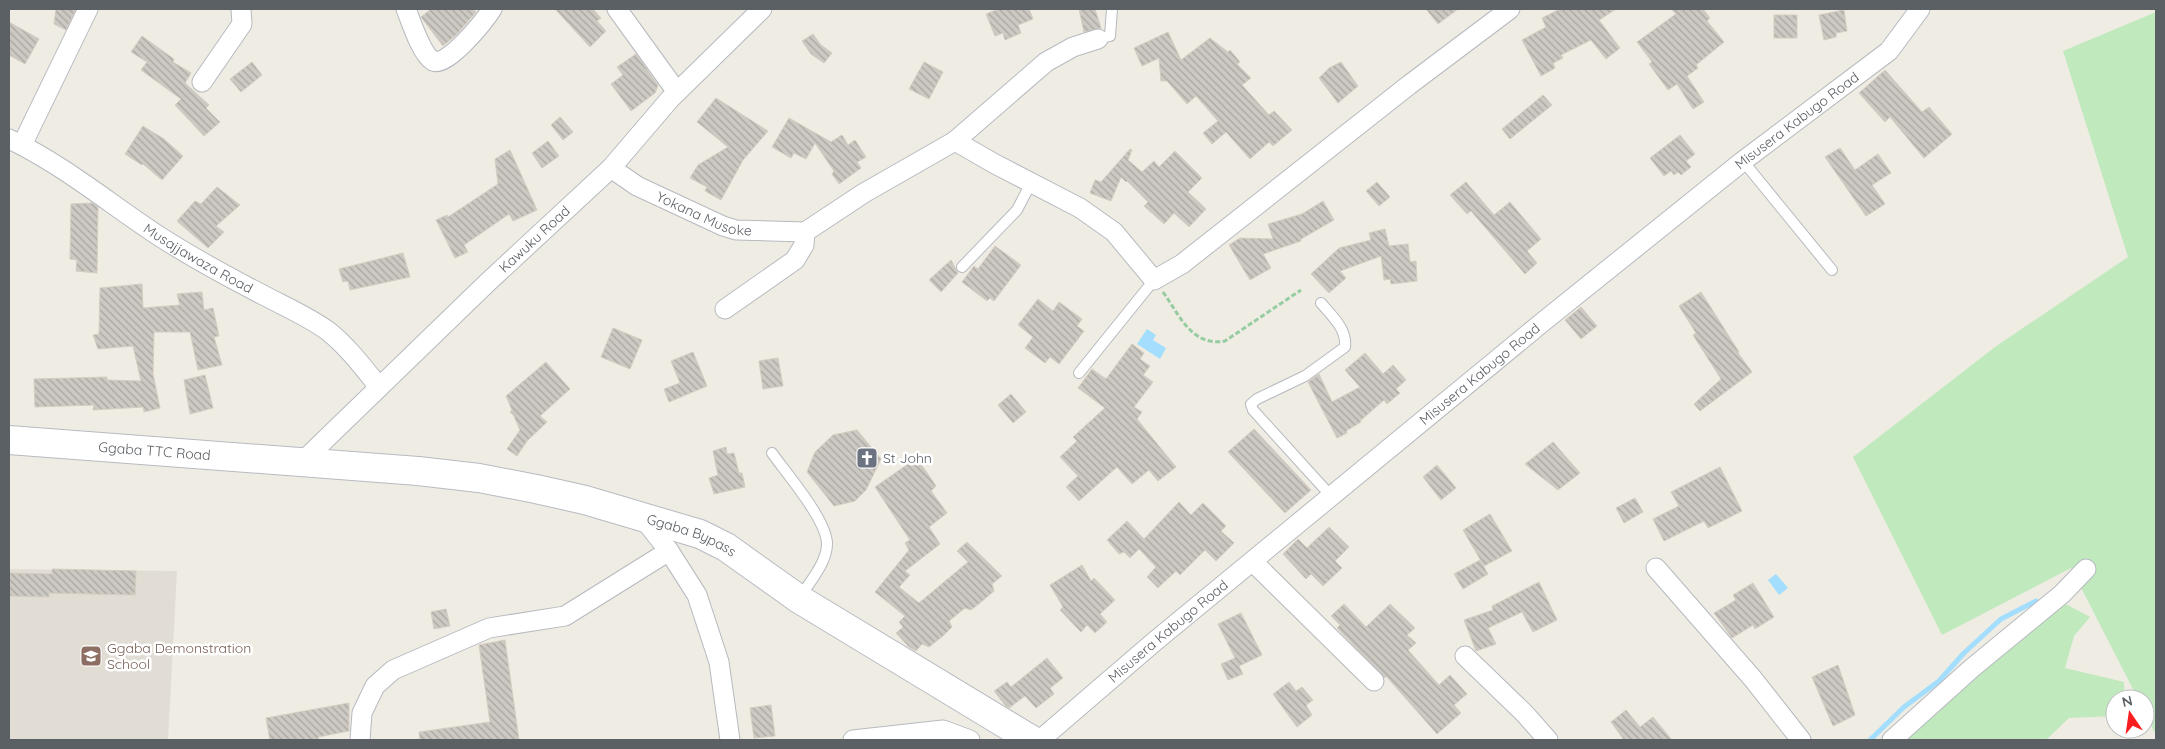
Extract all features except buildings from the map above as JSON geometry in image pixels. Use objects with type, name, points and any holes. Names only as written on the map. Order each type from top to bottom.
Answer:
[{"type":"street","points":[[16,142],[88,9]]},
{"type":"street","points":[[202,82],[242,24],[241,9]]},
{"type":"street","points":[[406,9],[424,52],[432,60],[438,62],[444,61],[468,38],[489,10]]},
{"type":"street","points":[[616,9],[677,92]]},
{"type":"street","name":"Kawuku Road","points":[[302,462],[611,168],[677,92],[762,9]]},
{"type":"street","points":[[955,141],[1080,208],[1114,232],[1154,280],[1182,264],[1409,85],[1510,9]]},
{"type":"street","name":"Misusera Kabugo Road","points":[[1040,740],[1154,642],[1544,321],[1743,162],[1889,51],[1920,9]]},
{"type":"street","points":[[725,309],[795,260],[804,244],[805,232],[864,193],[955,141],[1046,62],[1073,47],[1098,39]]},
{"type":"street","name":"Musajjawaza Road","points":[[16,142],[115,204],[162,238],[228,276],[306,317],[327,331],[349,350],[379,387]]},
{"type":"street","name":"Yokana Musoke","points":[[611,168],[638,186],[723,226],[736,230],[805,232]]},
{"type":"street","name":"Ggaba TTC Road","points":[[9,440],[302,462]]},
{"type":"street","name":"Ggaba Bypass","points":[[302,462],[479,478],[585,500],[700,534],[726,547],[799,599],[1032,740]]},
{"type":"street","points":[[643,518],[669,551],[697,595],[716,653],[730,740]]},
{"type":"street","points":[[360,740],[362,713],[375,686],[393,670],[489,628],[565,616],[669,551]]},
{"type":"street","points":[[1253,562],[1374,681]]},
{"type":"street","points":[[1656,568],[1748,672],[1801,740]]},
{"type":"street","points":[[1892,740],[1972,668],[2062,594],[2086,569]]},
{"type":"street","points":[[1465,656],[1525,714],[1548,740]]},
{"type":"street","points":[[853,740],[943,730],[970,740]]},
{"type":"lane","points":[[1098,39],[1110,36],[1112,9]]},
{"type":"lane","points":[[1743,162],[1832,270]]},
{"type":"lane","points":[[962,267],[1017,210],[1031,183]]},
{"type":"lane","points":[[1079,373],[1154,280]]},
{"type":"lane","points":[[1321,303],[1342,330],[1346,338],[1345,347],[1305,376],[1257,399],[1251,404],[1253,410],[1331,496]]},
{"type":"lane","points":[[772,453],[822,522],[827,544],[822,562],[799,599]]},
{"type":"path","points":[[1154,280],[1187,326],[1199,338],[1214,343],[1226,340],[1301,290]]},
{"type":"shaded area","name":"Ggaba Demonstration School","points":[[9,569],[177,571],[168,740],[9,740]]},
{"type":"green space","points":[[2156,12],[2156,735],[2155,689],[2133,689],[2071,568],[1942,635],[1853,457],[1995,347],[2128,257],[2063,51]]},
{"type":"green space","points":[[2064,603],[2090,617],[2074,636],[2065,668],[2124,682],[2124,689],[2105,689],[2105,716],[2069,718],[2046,740],[1906,740],[2019,637]]},
{"type":"water","points":[[1147,329],[1156,335],[1153,340],[1166,348],[1160,359],[1137,344]]},
{"type":"water","points":[[1776,574],[1788,588],[1779,595],[1768,580]]},
{"type":"waterway","points":[[1870,740],[1904,707],[1939,681],[1964,653],[2001,619],[2036,601]]},
{"type":"place","name":"St John","points":[[867,458]]},
{"type":"place","name":"Ggaba Demonstration School","points":[[91,656]]}]
